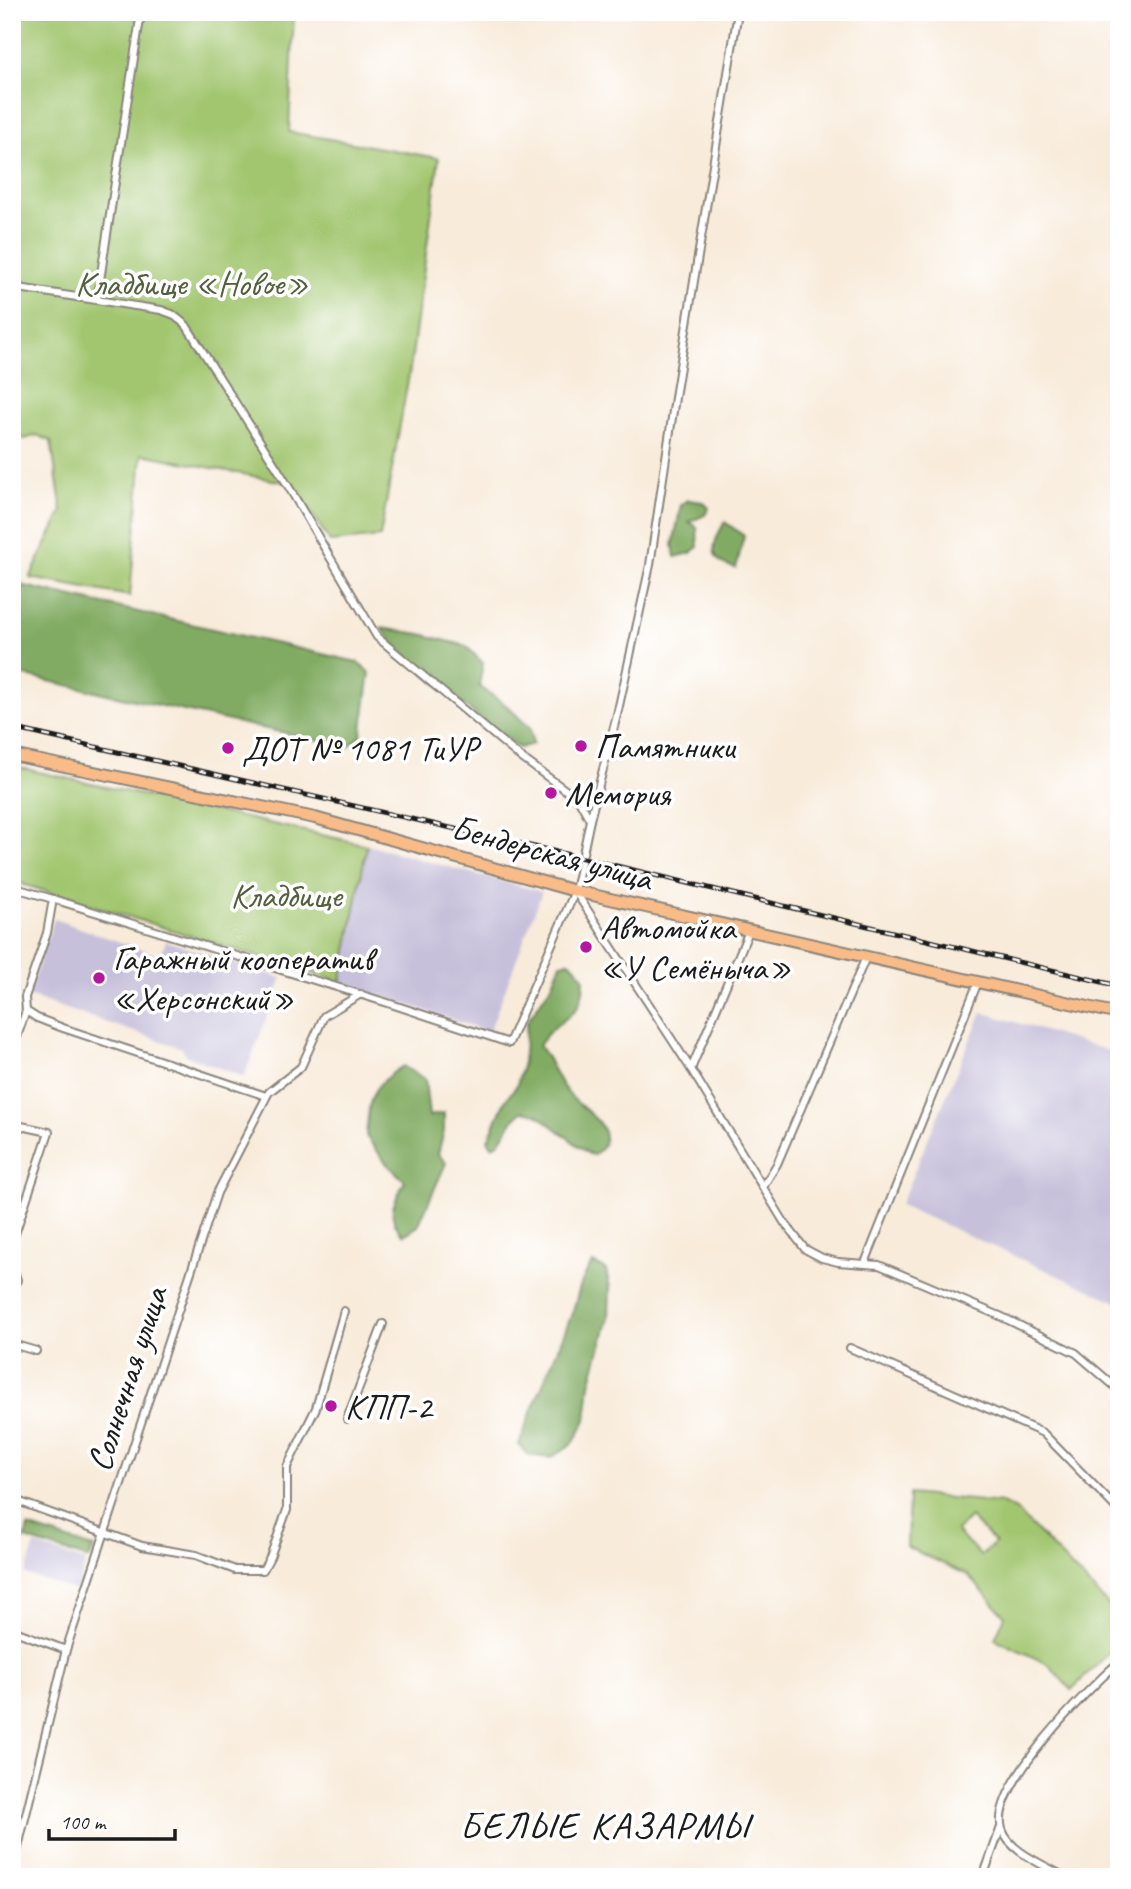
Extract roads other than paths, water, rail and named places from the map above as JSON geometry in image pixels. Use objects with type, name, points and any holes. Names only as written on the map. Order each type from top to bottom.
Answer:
[{"type":"main road","name":"Бендерская улица","points":[[12,755],[315,818],[575,891],[1119,1014]]},
{"type":"street","points":[[97,300],[141,12]]},
{"type":"street","points":[[12,887],[509,1043],[575,891],[617,715],[650,565],[738,12]]},
{"type":"street","points":[[12,287],[161,310],[172,314],[186,325],[284,479],[377,637],[519,755],[579,800],[590,820]]},
{"type":"street","points":[[575,891],[691,1069],[784,1222],[805,1249],[830,1260],[879,1265],[1000,1317],[1076,1353],[1119,1390]]},
{"type":"street","points":[[12,1051],[26,1011],[25,997],[47,933],[52,899]]},
{"type":"street","points":[[691,1069],[749,930]]},
{"type":"street","points":[[763,1187],[777,1164],[866,957]]},
{"type":"street","points":[[865,1263],[978,982]]},
{"type":"street","points":[[26,1011],[55,1025],[266,1096],[302,1068],[324,1016],[360,995]]},
{"type":"street","name":"Солнечная улица","points":[[12,1872],[66,1650],[104,1532],[216,1193],[266,1096]]},
{"type":"street","points":[[12,1124],[49,1132],[12,1243]]},
{"type":"street","points":[[12,1265],[17,1280],[12,1294]]},
{"type":"street","points":[[12,1499],[142,1546],[196,1555],[235,1570],[263,1570],[287,1510],[287,1467],[316,1408],[344,1311]]},
{"type":"street","points":[[347,1419],[383,1324]]},
{"type":"street","points":[[12,1344],[36,1351]]},
{"type":"street","points":[[850,1348],[1043,1433],[1119,1511]]},
{"type":"street","points":[[12,1630],[66,1650]]},
{"type":"street","points":[[983,1877],[1001,1827],[1006,1800],[1041,1743],[1089,1688],[1119,1662]]},
{"type":"street","points":[[1001,1827],[1012,1844],[1065,1877]]},
{"type":"railway","points":[[12,728],[583,858],[1119,986]]},
{"type":"place","name":"Памятники","points":[[581,746]]},
{"type":"place","name":"ДОТ № 1081 ТиУР","points":[[228,748]]},
{"type":"place","name":"Мемория","points":[[551,793]]},
{"type":"place","name":"Автомойка «У Семёныча»","points":[[586,947]]},
{"type":"place","name":"Гаражный кооператив «Херсонский»","points":[[99,978]]},
{"type":"place","name":"КПП-2","points":[[331,1406]]},
{"type":"district","name":"БЕЛЫЕ КАЗАРМЫ","points":[[605,1825]]},
{"type":"park label","name":"Кладбище «Новое»","points":[[192,283]]},
{"type":"park label","name":"Кладбище","points":[[286,895]]}]
